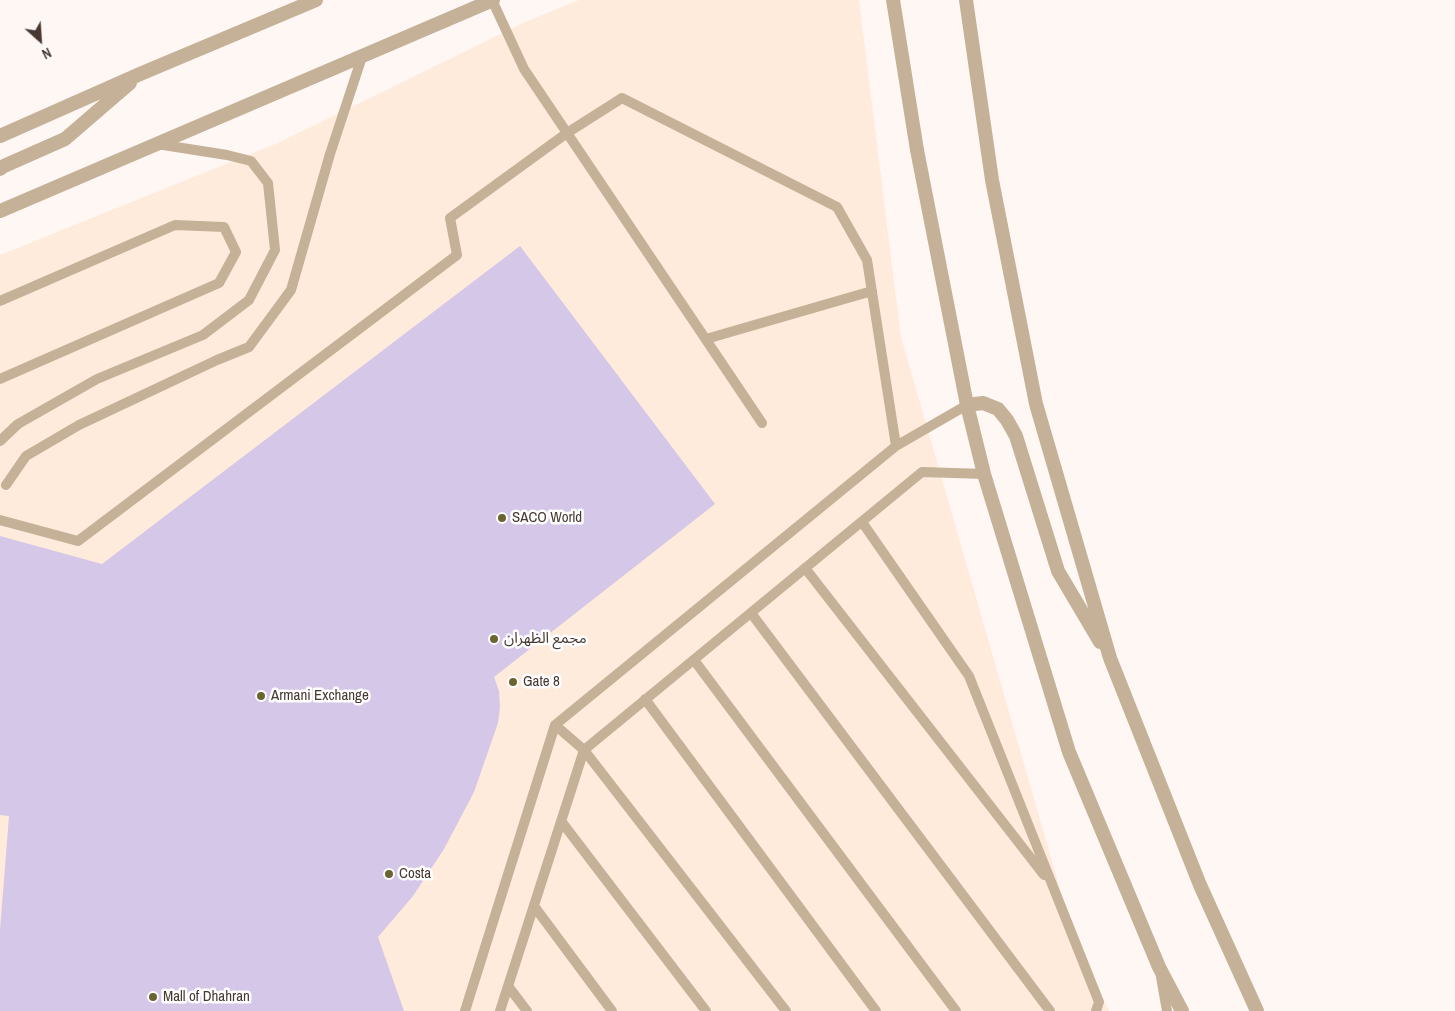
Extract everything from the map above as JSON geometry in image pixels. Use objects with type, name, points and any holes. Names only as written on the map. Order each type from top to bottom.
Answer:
[{"type":"street","points":[[0,136],[140,74],[316,0]]},
{"type":"street","points":[[0,211],[493,0]]},
{"type":"street","points":[[893,0],[917,150],[967,405],[984,474],[1069,752],[1159,967],[1182,1011]]},
{"type":"street","points":[[966,0],[992,180],[1036,404],[1110,658],[1200,885],[1257,1011]]},
{"type":"street","points":[[0,169],[65,139],[140,74]]},
{"type":"street","points":[[0,200],[20,203]]},
{"type":"street","points":[[967,405],[983,403],[998,409],[1007,420],[1016,436],[1058,571],[1110,658]]},
{"type":"street","points":[[1159,967],[1192,1011]]},
{"type":"lane","points":[[493,0],[524,69],[762,423]]},
{"type":"lane","points":[[6,485],[26,456],[79,425],[217,360],[249,347],[291,290],[330,154],[362,56]]},
{"type":"lane","points":[[0,520],[78,541],[457,255],[450,218],[567,133],[622,98],[837,207],[868,260],[896,446]]},
{"type":"lane","points":[[0,441],[18,424],[97,379],[204,335],[249,300],[275,250],[268,183],[251,161],[227,155],[156,144]]},
{"type":"lane","points":[[0,301],[175,225],[224,227],[236,252],[219,283],[0,379]]},
{"type":"lane","points":[[706,340],[872,291]]},
{"type":"lane","points":[[465,1011],[555,725],[896,446],[967,405]]},
{"type":"lane","points":[[500,1011],[584,750],[922,472],[984,474]]},
{"type":"lane","points":[[862,522],[968,676],[1099,1002],[1096,1011]]},
{"type":"lane","points":[[805,568],[1052,885]]},
{"type":"lane","points":[[750,613],[1050,1011]]},
{"type":"lane","points":[[694,660],[956,1011]]},
{"type":"lane","points":[[645,699],[876,1011]]},
{"type":"lane","points":[[555,725],[584,750],[786,1011]]},
{"type":"lane","points":[[561,821],[706,1011]]},
{"type":"lane","points":[[534,906],[612,1011]]},
{"type":"lane","points":[[1159,967],[1167,1011]]},
{"type":"lane","points":[[508,986],[527,1011]]},
{"type":"shaded area","name":"مجمع الظهران","points":[[579,0],[859,0],[901,337],[1075,941],[1109,1011],[0,1011],[0,255],[278,143],[523,23]]},
{"type":"building","points":[[520,246],[715,504],[494,677],[499,691],[498,723],[474,792],[444,849],[413,896],[378,937],[404,1011],[0,1011],[0,930],[9,816],[0,815],[0,536],[102,564]]},
{"type":"place","name":"SACO World","points":[[502,518]]},
{"type":"place","name":"مجمع الظهران","points":[[494,639]]},
{"type":"place","name":"Gate 8","points":[[513,682]]},
{"type":"place","name":"Armani Exchange","points":[[261,696]]},
{"type":"place","name":"Costa","points":[[389,874]]},
{"type":"place","name":"Mall of Dhahran","points":[[153,997]]}]
